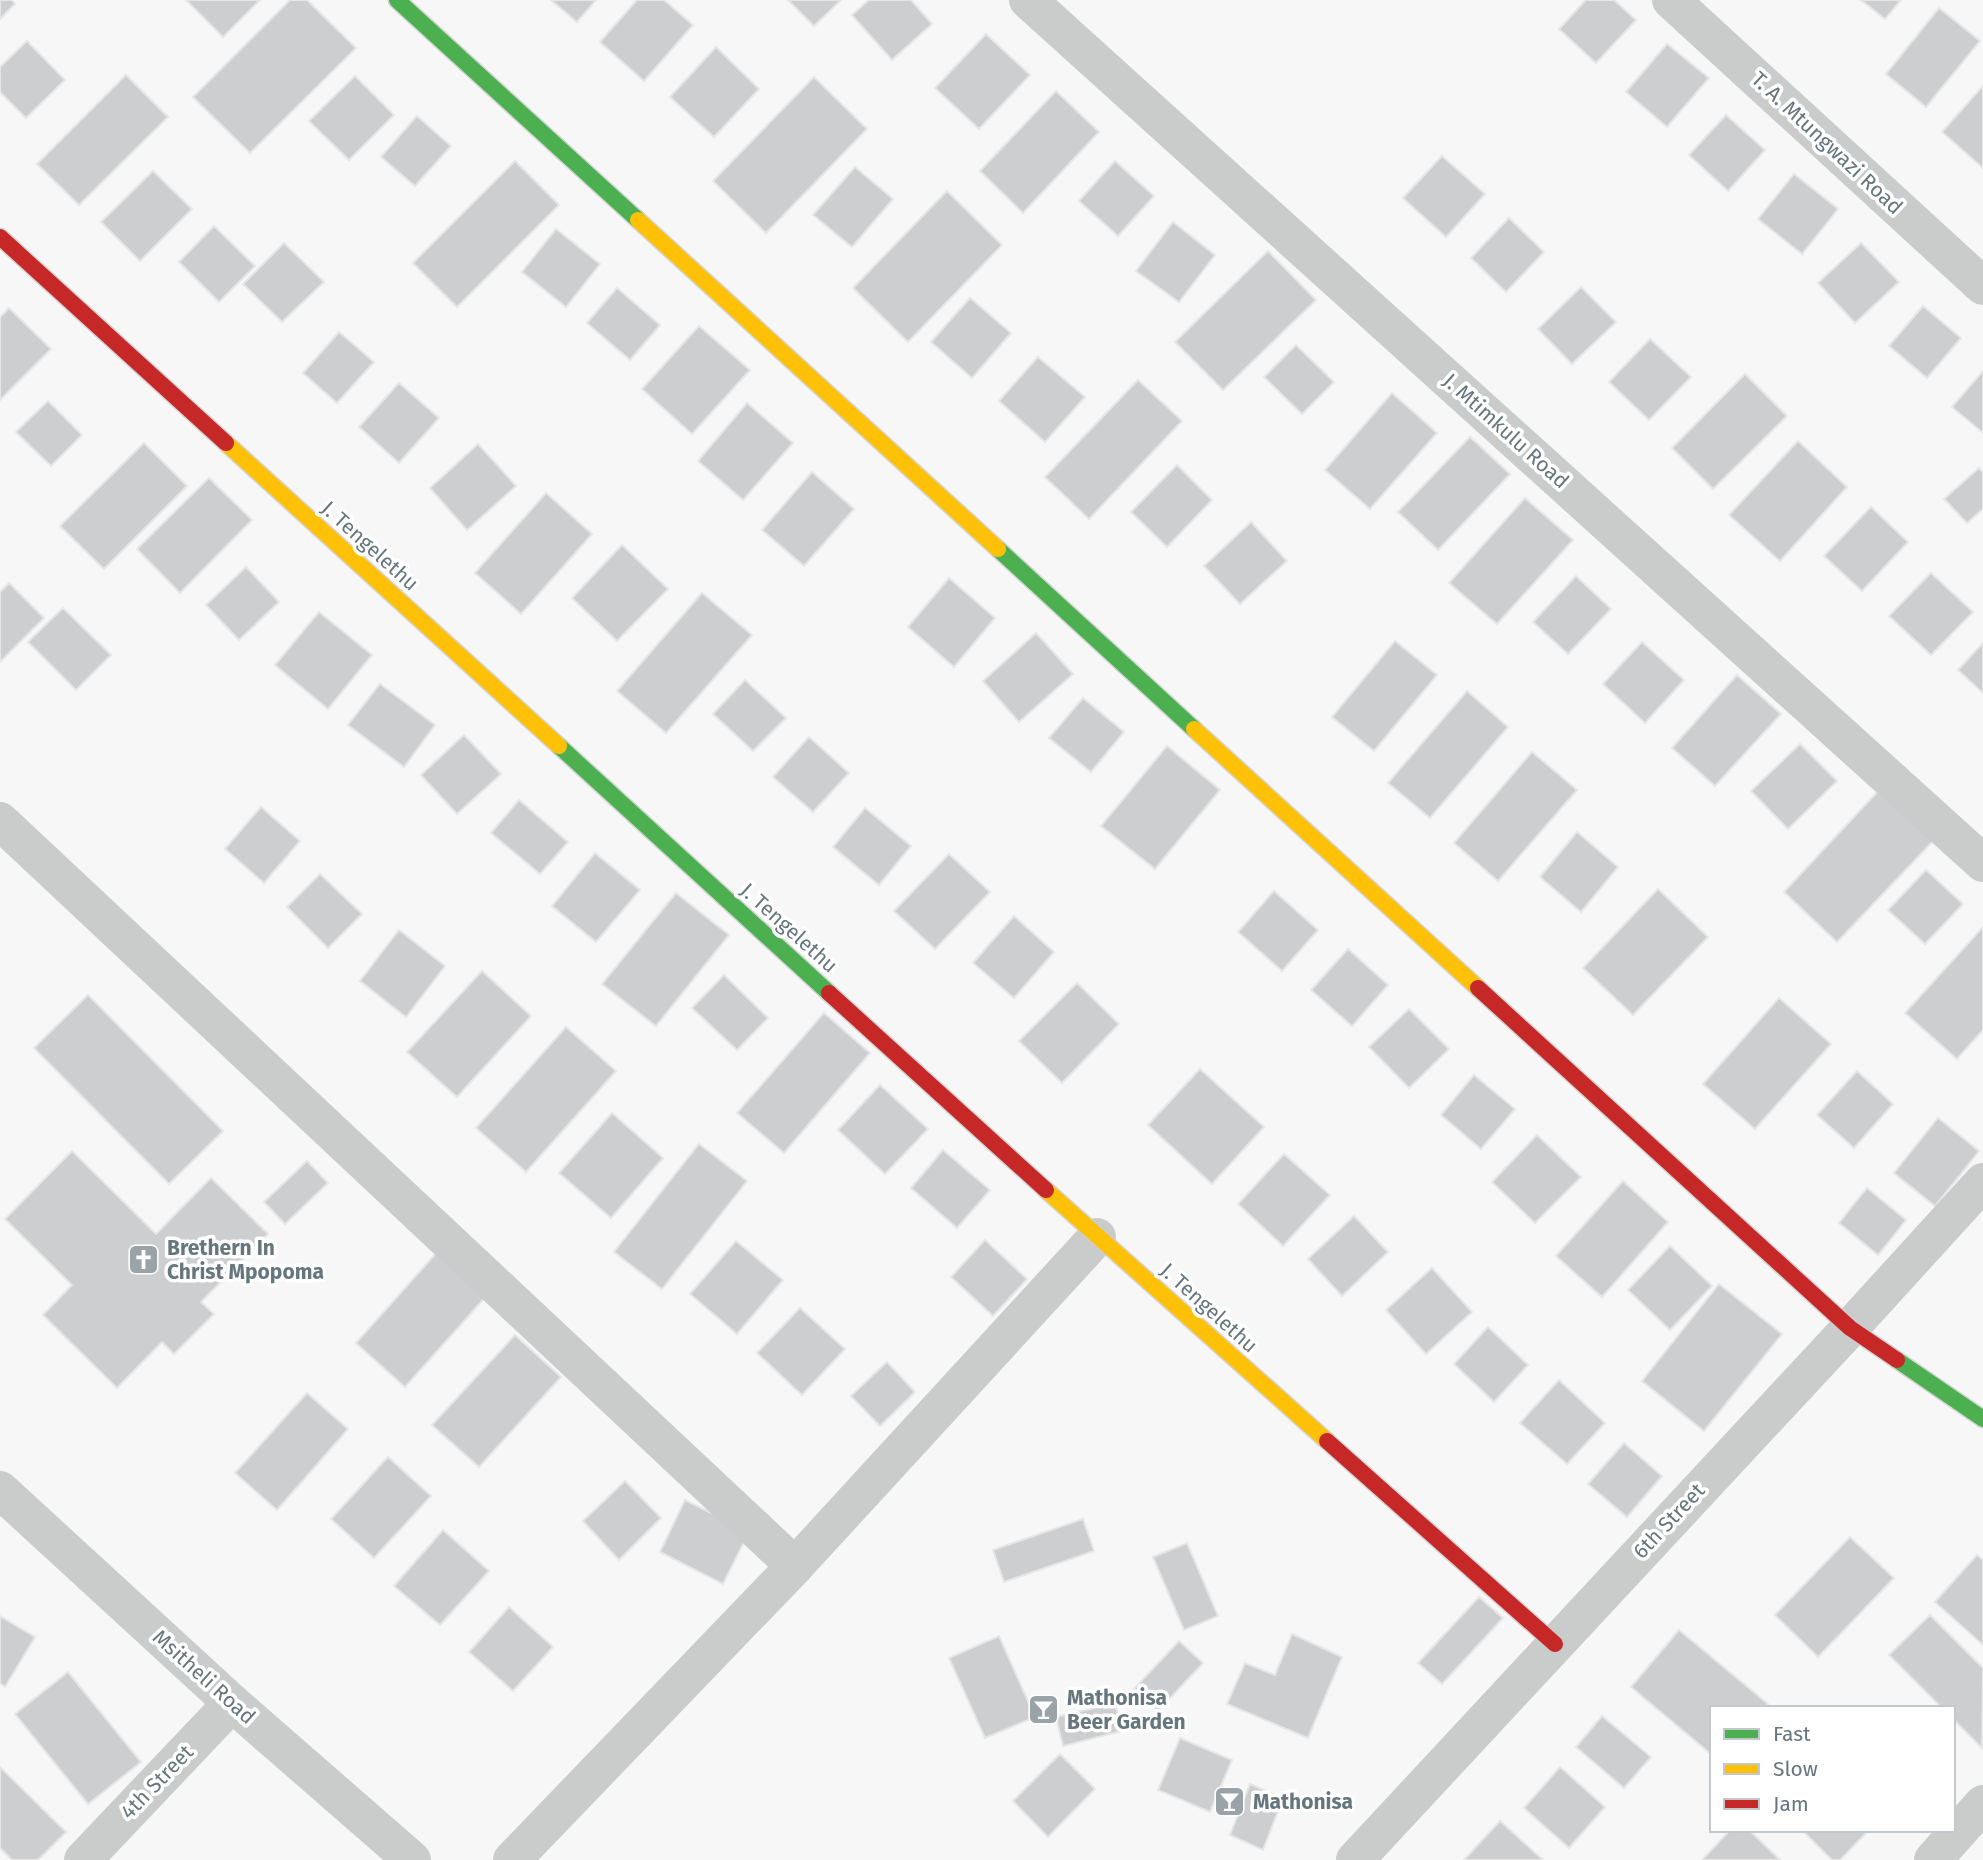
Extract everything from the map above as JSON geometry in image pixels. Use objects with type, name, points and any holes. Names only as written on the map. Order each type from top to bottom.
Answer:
[{"type":"street","points":[[397,0],[1850,1328],[1983,1419]]},
{"type":"street","name":"J. Mtimkulu Road","points":[[1028,0],[1983,863]]},
{"type":"street","name":"T. A. Mtungwazi Road","points":[[1671,0],[1983,286]]},
{"type":"street","name":"J. Tengelethu","points":[[0,237],[1097,1237],[1555,1644]]},
{"type":"street","points":[[0,821],[794,1566]]},
{"type":"street","name":"6th Street","points":[[1355,1860],[1983,1182]]},
{"type":"street","points":[[512,1860],[794,1566],[1097,1237]]},
{"type":"street","name":"Msitheli Road","points":[[0,1490],[232,1703],[412,1860]]},
{"type":"street","name":"4th Street","points":[[83,1860],[232,1703]]},
{"type":"street","points":[[1933,1860],[1983,1804]]},
{"type":"building","points":[[0,0],[12,0],[15,4],[0,19]]},
{"type":"building","points":[[186,0],[260,0],[223,37]]},
{"type":"building","points":[[290,0],[307,0],[356,48],[250,153],[193,97]]},
{"type":"building","points":[[551,0],[596,0],[577,22]]},
{"type":"building","points":[[637,0],[664,0],[693,25],[644,81],[600,42]]},
{"type":"building","points":[[788,0],[841,0],[814,26]]},
{"type":"building","points":[[869,0],[911,0],[932,24],[892,60],[852,15]]},
{"type":"building","points":[[1586,0],[1614,0],[1636,20],[1596,63],[1559,29]]},
{"type":"building","points":[[1861,0],[1901,0],[1885,19]]},
{"type":"building","points":[[1939,8],[1980,41],[1926,107],[1886,74]]},
{"type":"building","points":[[986,34],[1030,75],[979,129],[935,88]]},
{"type":"building","points":[[27,41],[65,80],[26,118],[0,92],[0,67]]},
{"type":"building","points":[[1667,44],[1709,78],[1667,127],[1626,92]]},
{"type":"building","points":[[716,47],[759,89],[714,137],[670,97]]},
{"type":"building","points":[[126,75],[168,117],[79,205],[37,164]]},
{"type":"building","points":[[355,76],[394,115],[349,160],[309,121]]},
{"type":"building","points":[[814,77],[867,129],[766,233],[713,181]]},
{"type":"building","points":[[1983,86],[1983,168],[1942,132]]},
{"type":"building","points":[[1056,91],[1099,132],[1023,213],[980,171]]},
{"type":"building","points":[[1726,115],[1765,150],[1728,191],[1689,155]]},
{"type":"building","points":[[417,116],[451,146],[415,186],[381,157]]},
{"type":"building","points":[[1442,156],[1485,194],[1446,237],[1403,198]]},
{"type":"building","points":[[515,161],[559,205],[457,307],[413,263]]},
{"type":"building","points":[[1115,161],[1154,196],[1118,236],[1079,201]]},
{"type":"building","points":[[855,167],[893,199],[852,247],[813,215]]},
{"type":"building","points":[[153,171],[192,209],[140,261],[101,222]]},
{"type":"building","points":[[1794,174],[1838,209],[1802,254],[1758,219]]},
{"type":"building","points":[[947,191],[1002,245],[908,342],[853,288]]},
{"type":"building","points":[[1509,218],[1544,252],[1506,292],[1471,258]]},
{"type":"building","points":[[1173,222],[1215,255],[1179,302],[1136,271]]},
{"type":"building","points":[[214,226],[255,266],[219,302],[179,262]]},
{"type":"building","points":[[556,229],[600,264],[566,307],[522,272]]},
{"type":"building","points":[[284,243],[324,282],[282,322],[243,284]]},
{"type":"building","points":[[1861,243],[1899,282],[1855,323],[1818,283]]},
{"type":"building","points":[[1268,251],[1316,300],[1223,390],[1175,342]]},
{"type":"building","points":[[1581,287],[1616,322],[1572,364],[1538,329]]},
{"type":"building","points":[[617,288],[660,325],[630,360],[587,323]]},
{"type":"building","points":[[970,298],[1011,333],[972,378],[931,342]]},
{"type":"building","points":[[1923,306],[1961,338],[1927,378],[1889,346]]},
{"type":"building","points":[[9,308],[51,349],[0,400],[0,317]]},
{"type":"building","points":[[699,326],[750,370],[692,434],[642,389]]},
{"type":"building","points":[[339,332],[374,362],[337,403],[303,373]]},
{"type":"building","points":[[1650,339],[1691,377],[1649,420],[1609,382]]},
{"type":"building","points":[[1296,345],[1334,382],[1302,414],[1264,377]]},
{"type":"building","points":[[1038,357],[1085,397],[1045,442],[999,401]]},
{"type":"building","points":[[1983,371],[1983,433],[1952,407]]},
{"type":"building","points":[[1745,374],[1787,416],[1713,489],[1672,448]]},
{"type":"building","points":[[1138,380],[1182,421],[1089,519],[1045,477]]},
{"type":"building","points":[[399,383],[439,418],[399,463],[359,427]]},
{"type":"building","points":[[1392,393],[1437,433],[1370,509],[1325,470]]},
{"type":"building","points":[[48,401],[82,435],[51,466],[16,432]]},
{"type":"building","points":[[747,403],[793,443],[743,500],[698,461]]},
{"type":"building","points":[[1470,437],[1510,474],[1438,550],[1398,512]]},
{"type":"building","points":[[1798,441],[1847,487],[1780,561],[1729,515]]},
{"type":"building","points":[[144,443],[187,486],[104,569],[60,526]]},
{"type":"building","points":[[478,444],[516,486],[467,530],[430,488]]},
{"type":"building","points":[[1177,465],[1212,500],[1167,547],[1131,512]]},
{"type":"building","points":[[1979,468],[1983,473],[1983,509],[1967,523],[1944,499]]},
{"type":"building","points":[[812,472],[854,509],[804,566],[762,530]]},
{"type":"building","points":[[209,478],[252,520],[180,593],[137,549]]},
{"type":"building","points":[[546,493],[592,534],[521,614],[475,573]]},
{"type":"building","points":[[1525,498],[1573,540],[1497,624],[1449,583]]},
{"type":"building","points":[[1871,507],[1908,542],[1862,591],[1824,556]]},
{"type":"building","points":[[1251,522],[1287,561],[1240,604],[1204,566]]},
{"type":"building","points":[[622,545],[668,589],[617,641],[572,598]]},
{"type":"building","points":[[246,567],[279,602],[239,640],[206,605]]},
{"type":"building","points":[[1931,573],[1973,612],[1931,655],[1889,616]]},
{"type":"building","points":[[1576,576],[1611,609],[1568,654],[1533,622]]},
{"type":"building","points":[[949,578],[995,618],[954,667],[908,627]]},
{"type":"building","points":[[9,583],[44,618],[0,662],[0,592]]},
{"type":"building","points":[[702,593],[752,635],[666,733],[617,691]]},
{"type":"building","points":[[63,608],[111,655],[76,690],[28,642]]},
{"type":"building","points":[[319,612],[372,655],[328,709],[275,665]]},
{"type":"building","points":[[1036,633],[1073,674],[1019,722],[983,681]]},
{"type":"building","points":[[1395,641],[1437,675],[1374,751],[1332,717]]},
{"type":"building","points":[[1642,642],[1684,680],[1645,723],[1603,684]]},
{"type":"building","points":[[1983,643],[1983,693],[1958,670]]},
{"type":"building","points":[[1737,675],[1781,714],[1715,786],[1672,748]]},
{"type":"building","points":[[745,680],[786,718],[753,751],[713,714]]},
{"type":"building","points":[[380,684],[435,725],[404,767],[348,725]]},
{"type":"building","points":[[1467,691],[1508,727],[1430,818],[1388,783]]},
{"type":"building","points":[[1083,698],[1124,732],[1091,772],[1049,738]]},
{"type":"building","points":[[464,735],[501,774],[457,814],[421,775]]},
{"type":"building","points":[[809,737],[849,773],[813,812],[773,777]]},
{"type":"building","points":[[1800,744],[1837,781],[1788,829],[1751,791]]},
{"type":"building","points":[[1167,746],[1220,790],[1155,869],[1101,826]]},
{"type":"building","points":[[1532,752],[1577,790],[1498,881],[1454,843]]},
{"type":"building","points":[[1881,788],[1935,839],[1837,942],[1784,892]]},
{"type":"building","points":[[519,800],[568,842],[540,874],[491,833]]},
{"type":"building","points":[[261,807],[300,841],[264,883],[225,849]]},
{"type":"building","points":[[865,808],[911,846],[879,885],[833,847]]},
{"type":"building","points":[[1577,832],[1618,867],[1581,912],[1540,877]]},
{"type":"building","points":[[595,853],[640,890],[596,942],[552,906]]},
{"type":"building","points":[[949,854],[990,892],[935,949],[894,911]]},
{"type":"building","points":[[1926,870],[1963,904],[1925,944],[1888,910]]},
{"type":"building","points":[[320,874],[362,914],[328,948],[287,907]]},
{"type":"building","points":[[1658,889],[1708,937],[1633,1015],[1583,968]]},
{"type":"building","points":[[1274,891],[1318,930],[1282,971],[1238,932]]},
{"type":"building","points":[[676,893],[729,935],[656,1026],[602,984]]},
{"type":"building","points":[[1014,916],[1054,952],[1014,998],[973,963]]},
{"type":"building","points":[[1983,927],[1983,1030],[1957,1059],[1905,1013]]},
{"type":"building","points":[[399,930],[445,966],[406,1017],[360,981]]},
{"type":"building","points":[[1348,949],[1388,985],[1352,1026],[1311,990]]},
{"type":"building","points":[[482,971],[531,1016],[457,1097],[407,1052]]},
{"type":"building","points":[[724,975],[768,1018],[737,1050],[692,1008]]},
{"type":"building","points":[[1077,983],[1119,1024],[1062,1083],[1019,1041]]},
{"type":"building","points":[[88,995],[223,1131],[169,1184],[34,1048]]},
{"type":"building","points":[[1779,998],[1831,1044],[1755,1129],[1703,1084]]},
{"type":"building","points":[[1409,1009],[1449,1049],[1409,1088],[1369,1047]]},
{"type":"building","points":[[824,1013],[870,1053],[784,1153],[737,1113]]},
{"type":"building","points":[[566,1027],[616,1071],[526,1172],[476,1128]]},
{"type":"building","points":[[1200,1069],[1264,1127],[1212,1184],[1148,1125]]},
{"type":"building","points":[[1857,1071],[1893,1104],[1854,1148],[1817,1115]]},
{"type":"building","points":[[1474,1075],[1515,1109],[1481,1149],[1441,1115]]},
{"type":"building","points":[[880,1085],[928,1129],[885,1174],[838,1130]]},
{"type":"building","points":[[612,1113],[663,1158],[611,1218],[559,1173]]},
{"type":"building","points":[[1938,1118],[1979,1151],[1935,1206],[1894,1173]]},
{"type":"building","points":[[1537,1135],[1581,1177],[1535,1223],[1492,1182]]},
{"type":"building","points":[[699,1144],[747,1181],[662,1289],[614,1252]]},
{"type":"building","points":[[943,1150],[990,1190],[957,1228],[911,1188]]},
{"type":"building","name":"Brethern In Christ Mpopoma","points":[[72,1151],[156,1234],[211,1178],[268,1234],[201,1302],[214,1314],[174,1354],[162,1342],[117,1388],[43,1315],[72,1285],[5,1219]]},
{"type":"building","points":[[1284,1154],[1330,1195],[1283,1246],[1238,1204]]},
{"type":"building","points":[[307,1161],[328,1183],[285,1224],[264,1202]]},
{"type":"building","points":[[1623,1181],[1668,1222],[1602,1297],[1556,1256]]},
{"type":"building","points":[[1867,1188],[1906,1220],[1878,1255],[1839,1223]]},
{"type":"building","points":[[1354,1216],[1388,1252],[1342,1296],[1308,1259]]},
{"type":"building","points":[[985,1240],[1027,1279],[993,1316],[951,1277]]},
{"type":"building","points":[[736,1241],[783,1280],[737,1334],[690,1294]]},
{"type":"building","points":[[1670,1246],[1712,1286],[1670,1330],[1628,1290]]},
{"type":"building","points":[[440,1249],[489,1293],[405,1387],[356,1343]]},
{"type":"building","points":[[1432,1268],[1472,1312],[1426,1354],[1386,1310]]},
{"type":"building","points":[[1719,1284],[1782,1334],[1704,1431],[1642,1381]]},
{"type":"building","points":[[800,1308],[845,1349],[802,1395],[757,1353]]},
{"type":"building","points":[[1488,1327],[1528,1365],[1494,1402],[1454,1364]]},
{"type":"building","points":[[515,1335],[561,1377],[479,1467],[432,1425]]},
{"type":"building","points":[[887,1362],[915,1392],[880,1426],[851,1396]]},
{"type":"building","points":[[1559,1380],[1605,1423],[1567,1464],[1520,1423]]},
{"type":"building","points":[[307,1393],[348,1429],[277,1510],[235,1473]]},
{"type":"building","points":[[1624,1443],[1662,1476],[1627,1517],[1588,1484]]},
{"type":"building","points":[[388,1457],[431,1496],[374,1558],[331,1519]]},
{"type":"building","points":[[625,1481],[661,1518],[619,1560],[583,1521]]},
{"type":"building","points":[[685,1500],[749,1532],[723,1584],[660,1552]]},
{"type":"building","points":[[1083,1519],[1094,1551],[1004,1582],[993,1550]]},
{"type":"building","points":[[443,1530],[489,1571],[440,1625],[394,1586]]},
{"type":"building","points":[[1850,1537],[1894,1578],[1818,1657],[1775,1615]]},
{"type":"building","points":[[1187,1543],[1218,1616],[1184,1630],[1153,1557]]},
{"type":"building","points":[[1977,1555],[1983,1560],[1983,1645],[1935,1602]]},
{"type":"building","points":[[1479,1597],[1503,1618],[1442,1684],[1418,1663]]},
{"type":"building","points":[[509,1607],[553,1647],[513,1691],[469,1652]]},
{"type":"building","points":[[1930,1615],[1983,1668],[1982,1748],[1955,1721],[1955,1706],[1940,1706],[1889,1655]]},
{"type":"building","points":[[0,1616],[35,1637],[5,1687],[0,1683]]},
{"type":"building","points":[[1679,1630],[1768,1704],[1710,1706],[1710,1753],[1631,1687]]},
{"type":"building","points":[[1292,1634],[1342,1657],[1308,1738],[1227,1704],[1245,1663],[1275,1675]]},
{"type":"building","points":[[999,1636],[1035,1717],[985,1738],[949,1658]]},
{"type":"building","points":[[1179,1641],[1203,1663],[1158,1711],[1133,1690]]},
{"type":"building","points":[[68,1672],[141,1762],[88,1804],[15,1714]]},
{"type":"building","points":[[1115,1703],[1122,1731],[1063,1746],[1056,1717]]},
{"type":"building","points":[[1602,1716],[1651,1757],[1624,1788],[1576,1747]]},
{"type":"building","points":[[1180,1738],[1232,1760],[1210,1812],[1158,1790]]},
{"type":"building","points":[[1060,1754],[1095,1789],[1048,1837],[1013,1801]]},
{"type":"building","points":[[0,1767],[66,1832],[38,1860],[12,1860],[0,1848]]},
{"type":"building","points":[[1560,1767],[1605,1807],[1569,1848],[1524,1808]]},
{"type":"building","points":[[1250,1784],[1283,1798],[1263,1850],[1230,1835]]},
{"type":"building","points":[[1500,1821],[1543,1860],[1464,1860]]},
{"type":"building","points":[[1728,1832],[1751,1832],[1780,1860],[1704,1860]]},
{"type":"building","points":[[1804,1832],[1867,1832],[1840,1860],[1832,1860]]},
{"type":"traffic: fast","points":[[397,0],[638,220]]},
{"type":"traffic: fast","points":[[998,549],[1194,729]]},
{"type":"traffic: fast","points":[[559,746],[829,993]]},
{"type":"traffic: fast","points":[[1897,1360],[1983,1419]]},
{"type":"traffic: slow","points":[[638,220],[998,549]]},
{"type":"traffic: slow","points":[[226,443],[559,746]]},
{"type":"traffic: slow","points":[[1194,729],[1478,988]]},
{"type":"traffic: slow","points":[[1046,1190],[1327,1441]]},
{"type":"traffic: jam","points":[[0,237],[226,443]]},
{"type":"traffic: jam","points":[[1478,988],[1850,1328],[1897,1360]]},
{"type":"traffic: jam","points":[[829,993],[1046,1190]]},
{"type":"traffic: jam","points":[[1327,1441],[1555,1644]]},
{"type":"place","name":"Brethern In Christ Mpopoma","points":[[144,1260]]},
{"type":"place","name":"Mathonisa Beer Garden","points":[[1044,1710]]},
{"type":"place","name":"Mathonisa","points":[[1230,1802]]}]
